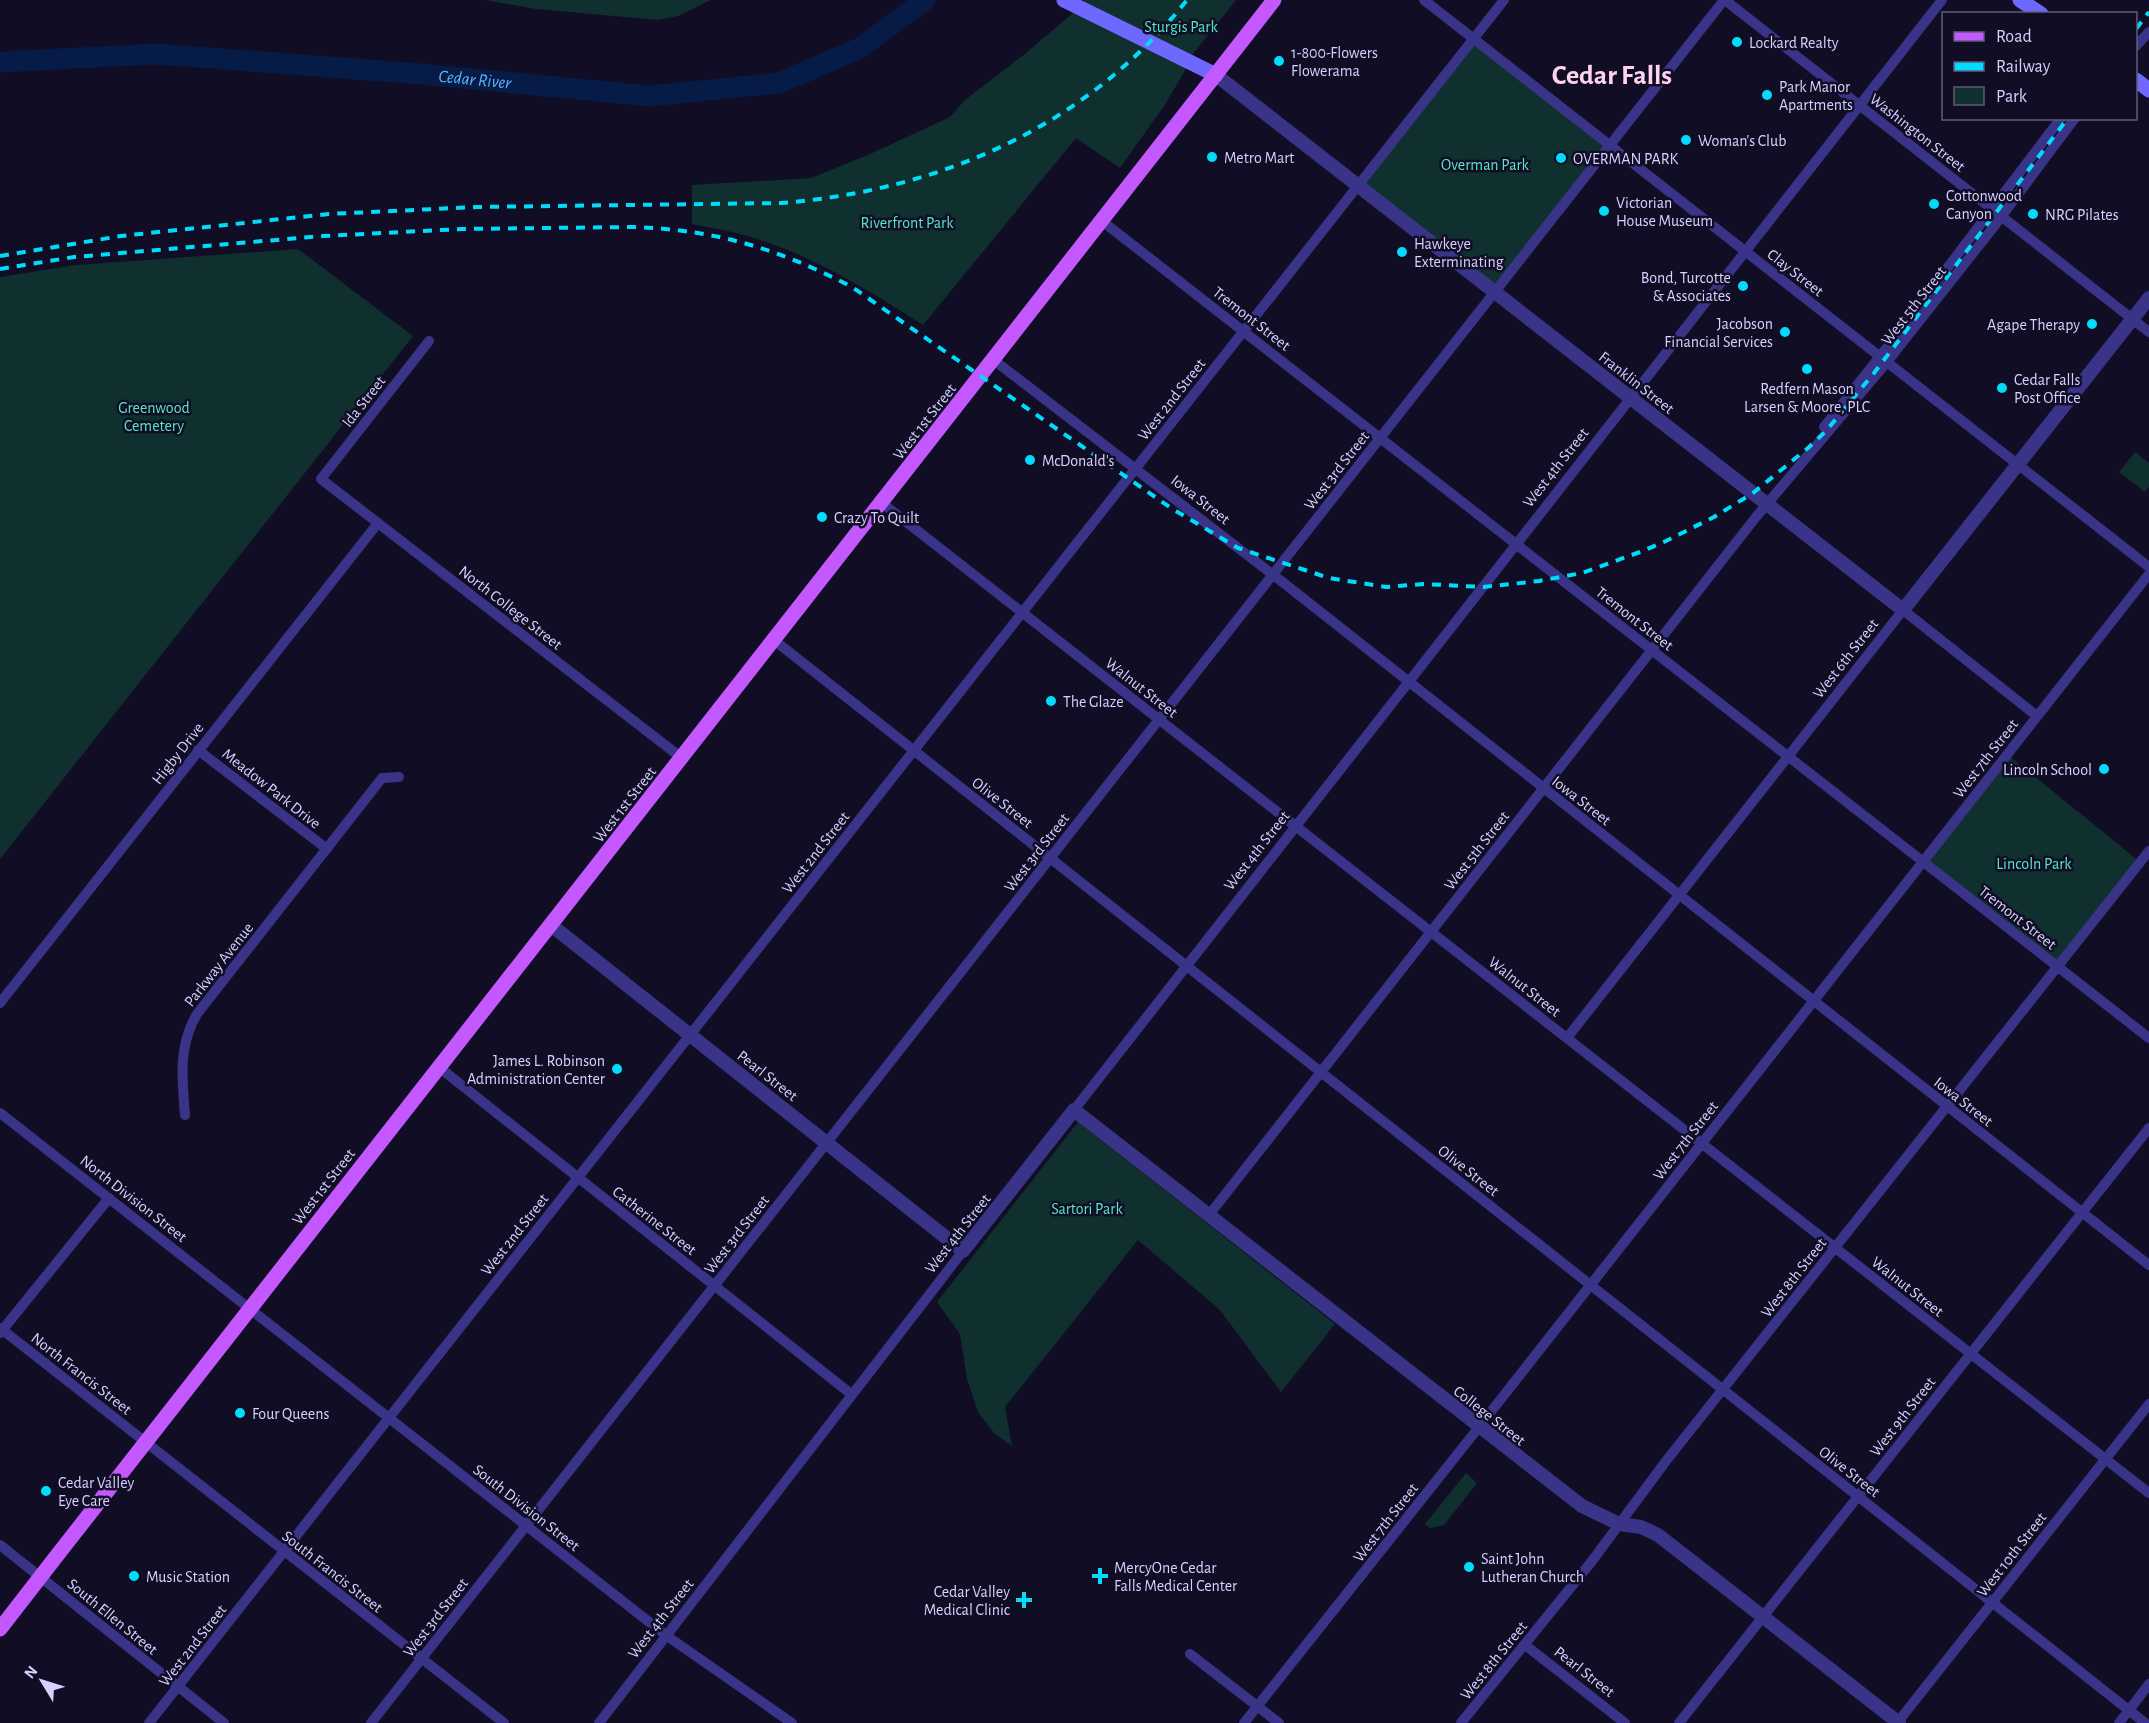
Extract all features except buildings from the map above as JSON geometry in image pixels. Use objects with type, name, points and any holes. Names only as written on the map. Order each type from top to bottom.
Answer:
[{"type":"main road","points":[[1064,0],[1216,75]]},
{"type":"main road","name":"West 1st Street","points":[[0,1629],[249,1307],[440,1068],[995,361],[1274,0]]},
{"type":"main road","points":[[2020,0],[2038,12]]},
{"type":"main road","points":[[2137,81],[2149,90]]},
{"type":"street","name":"Clay Street","points":[[1424,0],[2149,567]]},
{"type":"street","name":"West 2nd Street","points":[[149,1723],[1504,0]]},
{"type":"street","name":"Washington Street","points":[[1725,0],[2149,332]]},
{"type":"street","name":"West 3rd Street","points":[[371,1723],[1725,0]]},
{"type":"street","name":"West 4th Street","points":[[599,1723],[851,1394],[1942,0]]},
{"type":"street","points":[[2137,45],[2149,32]]},
{"type":"street","name":"Franklin Street","points":[[1216,75],[2037,716]]},
{"type":"street","name":"West 5th Street","points":[[1997,213],[2060,120]]},
{"type":"street","name":"West 5th Street","points":[[1209,1215],[1767,504],[2073,120]]},
{"type":"street","name":"Tremont Street","points":[[1102,221],[2149,1038]]},
{"type":"street","name":"West 6th Street","points":[[1567,1038],[2149,298]]},
{"type":"street","name":"Ida Street","points":[[321,479],[429,341]]},
{"type":"street","name":"Iowa Street","points":[[995,361],[1273,575],[2149,1265]]},
{"type":"street","name":"North College Street","points":[[321,479],[682,759]]},
{"type":"street","name":"Walnut Street","points":[[882,503],[2149,1493]]},
{"type":"street","name":"Higby Drive","points":[[0,1003],[378,523]]},
{"type":"street","name":"West 7th Street","points":[[1244,1723],[2149,574]]},
{"type":"street","name":"Olive Street","points":[[774,640],[2145,1723]]},
{"type":"street","name":"Meadow Park Drive","points":[[198,750],[327,849]]},
{"type":"street","name":"Parkway Avenue","points":[[185,1115],[182,1070],[184,1041],[197,1014],[382,778],[399,777]]},
{"type":"street","name":"West 8th Street","points":[[1461,1723],[1525,1645],[1723,1390],[2149,851]]},
{"type":"street","name":"Pearl Street","points":[[551,925],[963,1251]]},
{"type":"street","name":"Catherine Street","points":[[440,1068],[851,1394]]},
{"type":"street","name":"College Street","points":[[1074,1110],[1582,1506],[1619,1524],[1641,1527],[1658,1535],[1898,1723]]},
{"type":"street","name":"North Division Street","points":[[0,1113],[249,1307]]},
{"type":"street","name":"West 9th Street","points":[[1679,1723],[2149,1128]]},
{"type":"street","points":[[1,1331],[109,1198]]},
{"type":"street","name":"South Division Street","points":[[249,1307],[667,1636],[792,1723]]},
{"type":"street","name":"North Francis Street","points":[[1,1331],[145,1441]]},
{"type":"street","name":"West 10th Street","points":[[1898,1723],[2149,1404]]},
{"type":"street","name":"South Francis Street","points":[[145,1441],[504,1723]]},
{"type":"street","name":"South Ellen Street","points":[[0,1545],[224,1723]]},
{"type":"street","name":"Pearl Street","points":[[1525,1645],[1625,1723]]},
{"type":"street","points":[[1190,1654],[1279,1723]]},
{"type":"street","points":[[2119,1723],[2149,1684]]},
{"type":"green space","points":[[485,0],[711,0],[678,16],[658,20],[536,9]]},
{"type":"green space","name":"Riverfront Park","points":[[1084,0],[1236,0],[1188,60],[1190,62],[1166,103],[1120,168],[1076,138],[923,325],[861,287],[797,254],[744,235],[692,224],[692,185],[811,178],[868,155],[950,117],[965,100],[1026,53],[1079,8]]},
{"type":"green space","name":"Overman Park","points":[[1474,39],[1610,145],[1495,292],[1358,186]]},
{"type":"green space","name":"Greenwood Cemetery","points":[[298,249],[413,336],[0,859],[0,277],[76,265]]},
{"type":"green space","points":[[2135,452],[2149,463],[2149,487],[2145,492],[2119,472]]},
{"type":"green space","name":"Lincoln Park","points":[[2007,754],[2140,862],[2057,967],[1923,862]]},
{"type":"green space","name":"Sartori Park","points":[[1078,1122],[1335,1324],[1281,1392],[1220,1310],[1138,1240],[1005,1407],[1012,1446],[995,1434],[978,1412],[967,1379],[960,1334],[937,1302]]},
{"type":"green space","points":[[1466,1473],[1477,1483],[1444,1525],[1430,1528],[1425,1524]]},
{"type":"waterway","name":"Cedar River","points":[[0,62],[157,54],[421,74],[650,96],[779,83],[860,48],[925,0]]},
{"type":"railway","points":[[0,256],[121,236],[329,214],[477,207],[782,203],[841,196],[898,184],[953,167],[1006,144],[1056,117],[1103,83],[1147,45],[1187,0]]},
{"type":"railway","points":[[2137,28],[2149,12]]},
{"type":"railway","points":[[0,269],[74,257],[323,236],[462,229],[634,227],[693,232],[720,237],[773,252],[852,287],[1171,508],[1238,548],[1329,578],[1386,587],[1424,584],[1483,587],[1539,581],[1582,573],[1666,541],[1714,517],[1753,493],[1826,431],[1874,373],[2066,120]]},
{"type":"place","name":"Lockard Realty","points":[[1737,42]]},
{"type":"place","name":"1-800-Flowers Flowerama","points":[[1279,61]]},
{"type":"place","name":"Park Manor Apartments","points":[[1767,95]]},
{"type":"place","name":"Woman's Club","points":[[1686,140]]},
{"type":"place","name":"Metro Mart","points":[[1212,157]]},
{"type":"place","name":"OVERMAN PARK","points":[[1561,158]]},
{"type":"place","name":"Cottonwood Canyon","points":[[1934,204]]},
{"type":"place","name":"Victorian House Museum","points":[[1604,211]]},
{"type":"place","name":"NRG Pilates","points":[[2033,214]]},
{"type":"place","name":"Hawkeye Exterminating","points":[[1402,252]]},
{"type":"place","name":"Bond, Turcotte & Associates","points":[[1743,286]]},
{"type":"place","name":"Agape Therapy","points":[[2092,324]]},
{"type":"place","name":"Jacobson Financial Services","points":[[1785,332]]},
{"type":"place","name":"Redfern Mason Larsen & Moore, PLC","points":[[1807,369]]},
{"type":"place","name":"Cedar Falls Post Office","points":[[2002,388]]},
{"type":"place","name":"McDonald's","points":[[1030,460]]},
{"type":"place","name":"Crazy To Quilt","points":[[822,517]]},
{"type":"place","name":"The Glaze","points":[[1051,701]]},
{"type":"place","name":"Lincoln School","points":[[2104,769]]},
{"type":"place","name":"James L. Robinson Administration Center","points":[[617,1069]]},
{"type":"place","name":"Four Queens","points":[[240,1413]]},
{"type":"place","name":"Cedar Valley Eye Care","points":[[46,1491]]},
{"type":"place","name":"Saint John Lutheran Church","points":[[1469,1567]]},
{"type":"place","name":"Music Station","points":[[134,1576]]},
{"type":"place","name":"MercyOne Cedar Falls Medical Center","points":[[1100,1576]]},
{"type":"place","name":"Cedar Valley Medical Clinic","points":[[1024,1600]]},
{"type":"district","name":"Cedar Falls","points":[[1612,74]]},
{"type":"park label","name":"Sturgis Park","points":[[1181,26]]}]
